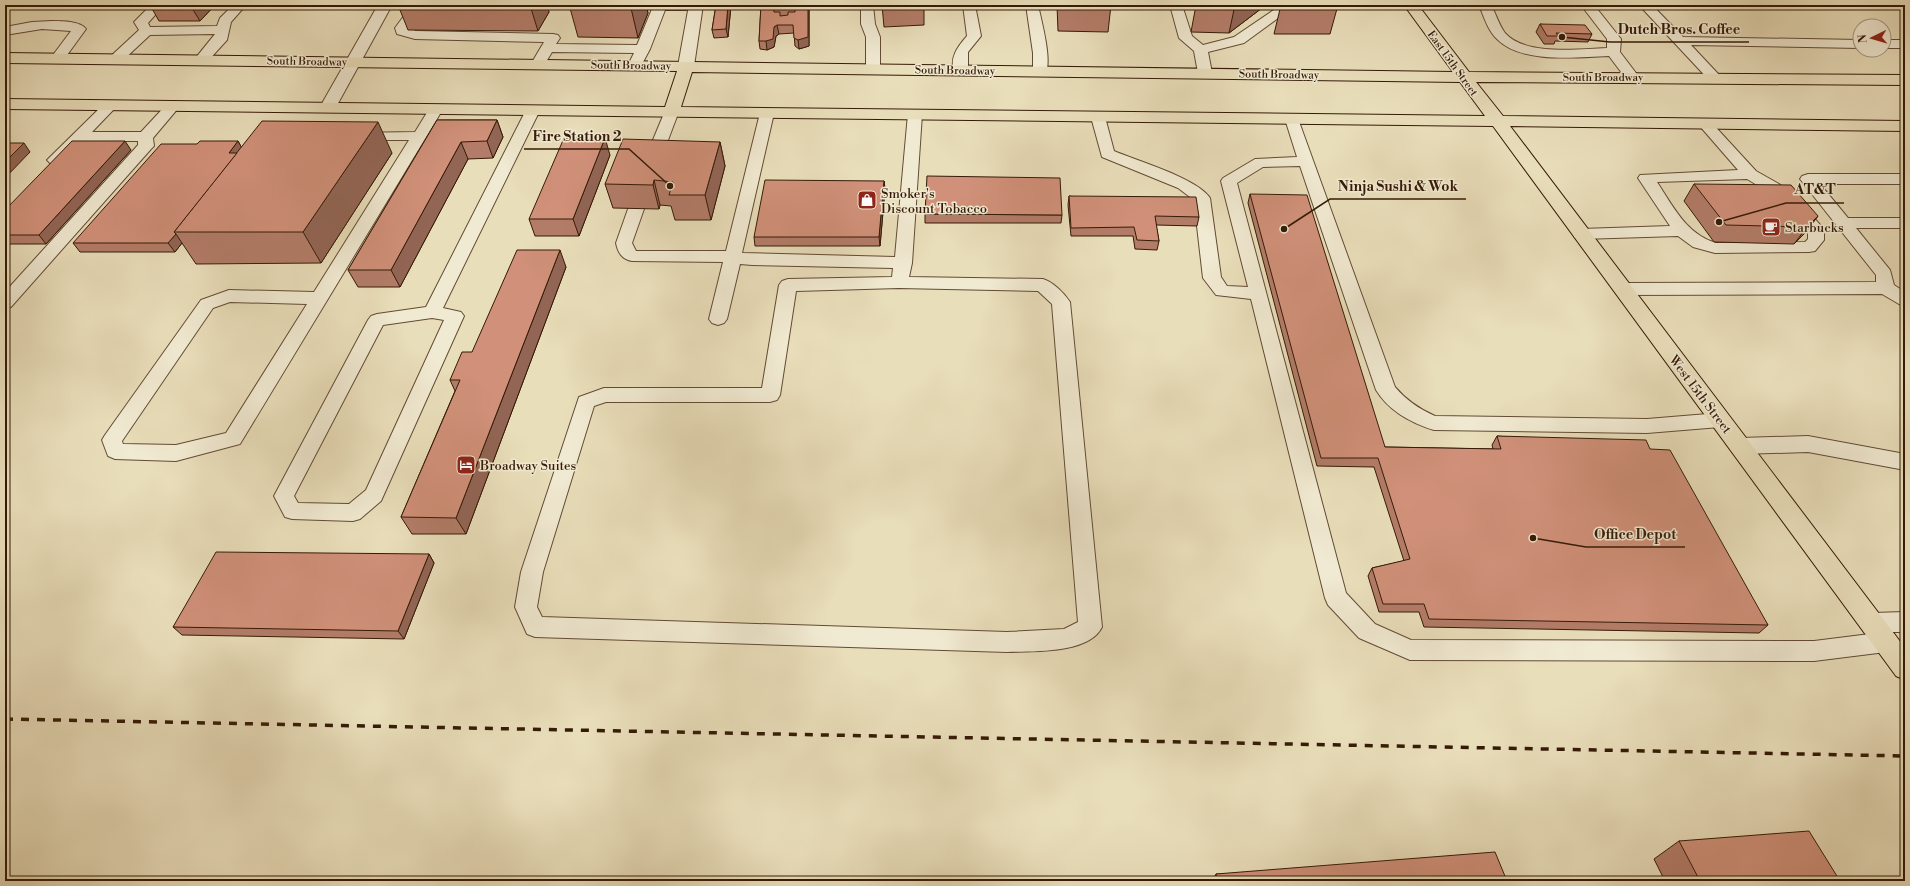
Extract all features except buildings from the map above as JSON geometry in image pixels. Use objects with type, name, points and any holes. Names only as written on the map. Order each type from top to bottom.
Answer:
[{"type":"main road","name":"East 15th Street","points":[[1411,5],[1496,122]]},
{"type":"main road","name":"South Broadway","points":[[5,58],[873,68],[1463,77],[1905,80]]},
{"type":"main road","points":[[672,111],[686,66]]},
{"type":"main road","points":[[5,104],[1905,126]]},
{"type":"main road","name":"West 15th Street","points":[[1496,122],[1623,288],[1905,668]]},
{"type":"street","points":[[328,107],[385,5]]},
{"type":"street","points":[[686,66],[696,6]]},
{"type":"lane","points":[[146,31],[141,22],[158,5]]},
{"type":"lane","points":[[201,60],[222,37],[222,30],[225,21],[240,5]]},
{"type":"lane","points":[[418,5],[402,28],[402,31],[415,35],[553,38],[538,64]]},
{"type":"lane","points":[[595,5],[696,6]]},
{"type":"lane","points":[[867,5],[868,24],[873,37],[873,68]]},
{"type":"lane","points":[[961,70],[961,52],[974,36],[969,5]]},
{"type":"lane","points":[[1032,5],[1040,53],[1040,71]]},
{"type":"lane","points":[[1176,5],[1186,38],[1201,50],[1205,73]]},
{"type":"lane","points":[[1201,50],[1239,40],[1290,5]]},
{"type":"lane","points":[[1485,5],[1502,37],[1512,46],[1529,51],[1613,52]]},
{"type":"lane","points":[[1587,5],[1614,40],[1613,52],[1632,77]]},
{"type":"lane","points":[[1645,5],[1715,78]]},
{"type":"lane","points":[[636,65],[660,6]]},
{"type":"lane","points":[[5,31],[22,26],[71,26],[79,29],[57,59]]},
{"type":"lane","points":[[116,59],[146,31],[222,30]]},
{"type":"lane","points":[[1679,41],[1852,44]]},
{"type":"lane","points":[[1892,44],[1905,44]]},
{"type":"lane","points":[[547,48],[643,49]]},
{"type":"lane","points":[[45,170],[111,105]]},
{"type":"lane","points":[[5,303],[146,146],[145,137],[173,106]]},
{"type":"lane","points":[[320,298],[229,296],[207,304],[112,440],[115,451],[176,453],[233,439],[320,298],[418,136],[436,108]]},
{"type":"lane","points":[[432,312],[533,110]]},
{"type":"lane","points":[[651,164],[672,111]]},
{"type":"lane","points":[[718,319],[767,113]]},
{"type":"lane","points":[[899,282],[903,263],[915,114]]},
{"type":"lane","points":[[1098,116],[1107,154],[1184,185],[1202,198],[1212,278],[1222,291],[1258,294]]},
{"type":"lane","points":[[1292,119],[1386,390],[1397,404],[1413,415],[1434,423],[1648,426],[1720,420]]},
{"type":"lane","points":[[1705,124],[1750,174],[1773,187],[1793,204],[1816,231],[1816,240],[1809,247],[1715,248],[1699,243],[1682,231],[1646,178],[1750,174]]},
{"type":"lane","points":[[79,136],[145,137]]},
{"type":"lane","points":[[339,136],[418,136]]},
{"type":"lane","points":[[1306,161],[1260,162],[1229,181],[1336,598],[1367,631],[1410,650],[1814,651],[1886,642]]},
{"type":"lane","points":[[1886,288],[1884,274],[1808,179],[1905,179]]},
{"type":"lane","points":[[636,209],[624,243],[626,251],[632,256],[733,257],[752,260],[903,263]]},
{"type":"lane","points":[[1843,223],[1905,223]]},
{"type":"lane","points":[[1581,234],[1682,231]]},
{"type":"lane","points":[[899,282],[1043,285],[1061,302],[1090,628],[1067,639],[1007,642],[536,627],[526,607],[532,572],[586,402],[604,395],[770,395],[788,285],[899,282]]},
{"type":"lane","points":[[1623,288],[1886,288],[1905,300]]},
{"type":"lane","points":[[432,312],[455,316],[374,495],[353,513],[292,511],[284,496],[377,320],[432,312]]},
{"type":"lane","points":[[1740,446],[1808,444],[1905,462]]},
{"type":"lane","points":[[1872,623],[1905,622]]},
{"type":"railway","points":[[5,719],[1905,756]]},
{"type":"place","name":"Dutch Bros. Coffee","points":[[1562,37]]},
{"type":"place","name":"Fire Station 2","points":[[670,186]]},
{"type":"place","name":"Smoker's Discount Tobacco","points":[[867,200]]},
{"type":"place","name":"AT&T","points":[[1719,222]]},
{"type":"place","name":"Starbucks","points":[[1771,227]]},
{"type":"place","name":"Ninja Sushi & Wok","points":[[1284,229]]},
{"type":"place","name":"Broadway Suites","points":[[466,465]]},
{"type":"place","name":"Office Depot","points":[[1533,538]]}]
